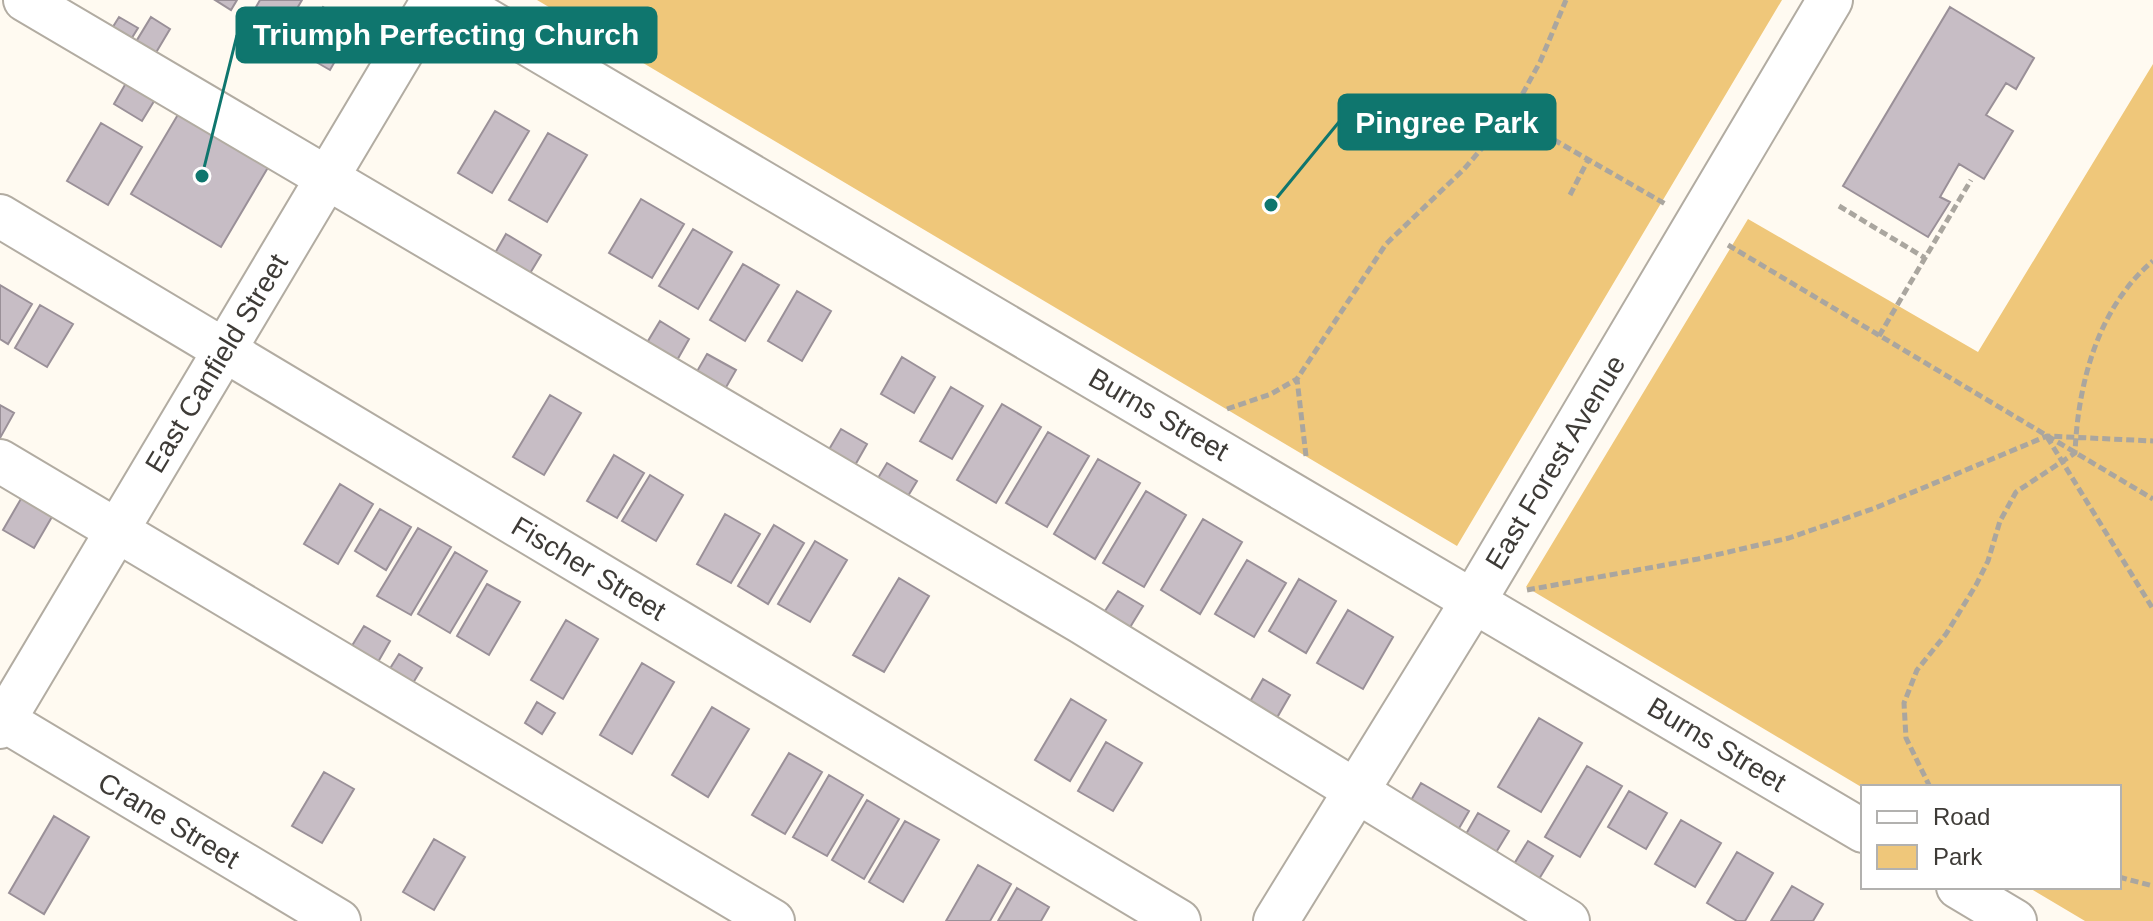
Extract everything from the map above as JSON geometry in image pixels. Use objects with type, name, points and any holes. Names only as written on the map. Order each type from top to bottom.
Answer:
[{"type":"main road","name":"East Forest Avenue","points":[[1276,921],[1474,600],[1830,0]]},
{"type":"street","points":[[25,0],[1081,622],[1356,794],[1568,921]]},
{"type":"street","name":"East Canfield Street","points":[[1,722],[433,0]]},
{"type":"street","name":"Burns Street","points":[[453,0],[1861,830]]},
{"type":"street","name":"Fischer Street","points":[[0,216],[1179,921]]},
{"type":"street","points":[[0,461],[773,921]]},
{"type":"street","name":"Crane Street","points":[[1,722],[339,921]]},
{"type":"street","points":[[1961,889],[2015,921]]},
{"type":"path","points":[[1227,409],[1271,394],[1297,379],[1386,244],[1464,169],[1511,115],[1540,62],[1566,0]]},
{"type":"path","points":[[1511,115],[1667,206]]},
{"type":"path","points":[[1476,116],[1495,131]]},
{"type":"path","points":[[1570,195],[1588,160]]},
{"type":"path","points":[[1879,336],[1971,180]]},
{"type":"path","points":[[1839,206],[1925,258]]},
{"type":"path","points":[[1728,245],[2153,499]]},
{"type":"path","points":[[2075,453],[2081,392],[2091,354],[2129,281],[2153,261]]},
{"type":"path","points":[[1297,379],[1306,456]]},
{"type":"path","points":[[2047,436],[2153,609]]},
{"type":"path","points":[[1522,590],[1698,559],[1789,538],[1875,508],[2047,436],[2153,441]]},
{"type":"path","points":[[1929,785],[1906,738],[1904,703],[1917,670],[1946,634],[1976,585],[1988,561],[2000,521],[2016,492],[2075,453]]},
{"type":"path","points":[[2121,878],[2153,886]]},
{"type":"green space","points":[[537,0],[1782,0],[1457,546]]},
{"type":"green space","points":[[2153,64],[2153,921],[2085,921],[2031,889],[2121,889],[2121,785],[1861,787],[1526,587],[1748,219],[1978,352]]},
{"type":"building","points":[[215,0],[237,0],[231,10]]},
{"type":"building","points":[[260,0],[302,0],[279,39],[248,21]]},
{"type":"building","points":[[323,7],[355,26],[330,70],[297,51]]},
{"type":"building","points":[[1950,7],[2034,58],[2016,89],[2006,83],[1986,115],[2013,131],[1984,179],[1959,164],[1940,197],[1950,202],[1928,237],[1843,186]]},
{"type":"building","points":[[119,17],[138,28],[130,41],[111,30]]},
{"type":"building","points":[[151,17],[170,29],[154,56],[134,45]]},
{"type":"building","points":[[130,76],[159,93],[142,121],[114,104]]},
{"type":"building","points":[[183,106],[273,159],[221,247],[131,194]]},
{"type":"building","points":[[495,111],[529,131],[492,193],[458,173]]},
{"type":"building","points":[[101,123],[142,147],[108,205],[67,181]]},
{"type":"building","points":[[548,133],[587,155],[547,222],[509,200]]},
{"type":"building","points":[[641,199],[684,224],[652,278],[609,253]]},
{"type":"building","points":[[693,229],[732,252],[698,309],[659,286]]},
{"type":"building","points":[[506,234],[541,255],[526,280],[491,260]]},
{"type":"building","points":[[743,264],[779,285],[745,341],[710,320]]},
{"type":"building","points":[[0,285],[32,304],[8,344],[0,339]]},
{"type":"building","points":[[797,291],[831,311],[802,361],[768,341]]},
{"type":"building","points":[[40,305],[73,324],[47,367],[15,348]]},
{"type":"building","points":[[660,321],[689,339],[672,369],[642,351]]},
{"type":"building","points":[[707,354],[736,370],[721,396],[692,380]]},
{"type":"building","points":[[902,357],[935,377],[914,413],[881,394]]},
{"type":"building","points":[[951,387],[983,406],[952,459],[920,441]]},
{"type":"building","points":[[550,395],[581,413],[544,475],[513,457]]},
{"type":"building","points":[[1002,404],[1041,427],[996,503],[957,480]]},
{"type":"building","points":[[0,405],[14,413],[0,438]]},
{"type":"building","points":[[841,429],[867,444],[850,474],[824,458]]},
{"type":"building","points":[[1048,432],[1089,456],[1047,527],[1006,503]]},
{"type":"building","points":[[614,455],[644,473],[617,518],[587,501]]},
{"type":"building","points":[[1098,459],[1140,483],[1095,559],[1054,534]]},
{"type":"building","points":[[887,463],[917,481],[902,506],[872,488]]},
{"type":"building","points":[[650,475],[683,495],[656,541],[622,521]]},
{"type":"building","points":[[340,484],[373,504],[338,564],[304,544]]},
{"type":"building","points":[[1146,491],[1186,515],[1144,587],[1103,563]]},
{"type":"building","points":[[22,497],[53,515],[34,548],[3,530]]},
{"type":"building","points":[[380,509],[411,527],[386,570],[355,551]]},
{"type":"building","points":[[725,514],[760,534],[731,583],[697,564]]},
{"type":"building","points":[[1203,519],[1242,542],[1200,614],[1161,590]]},
{"type":"building","points":[[774,525],[804,543],[768,604],[738,586]]},
{"type":"building","points":[[418,528],[451,547],[411,615],[377,596]]},
{"type":"building","points":[[815,541],[847,560],[810,622],[778,604]]},
{"type":"building","points":[[455,552],[487,571],[450,633],[418,614]]},
{"type":"building","points":[[1247,560],[1286,583],[1254,637],[1215,614]]},
{"type":"building","points":[[899,578],[929,596],[884,672],[853,655]]},
{"type":"building","points":[[1299,579],[1336,601],[1306,653],[1269,631]]},
{"type":"building","points":[[487,584],[520,602],[489,655],[457,636]]},
{"type":"building","points":[[1118,591],[1143,606],[1129,629],[1103,614]]},
{"type":"building","points":[[1348,610],[1393,637],[1363,689],[1317,663]]},
{"type":"building","points":[[566,620],[598,639],[563,699],[531,680]]},
{"type":"building","points":[[364,626],[390,641],[374,669],[347,654]]},
{"type":"building","points":[[399,654],[422,668],[410,688],[386,675]]},
{"type":"building","points":[[642,663],[674,682],[632,754],[600,735]]},
{"type":"building","points":[[1263,679],[1290,695],[1275,721],[1248,705]]},
{"type":"building","points":[[1071,699],[1106,720],[1070,781],[1035,760]]},
{"type":"building","points":[[537,702],[555,713],[542,734],[525,723]]},
{"type":"building","points":[[712,707],[749,729],[708,797],[672,775]]},
{"type":"building","points":[[1539,718],[1582,743],[1541,812],[1498,787]]},
{"type":"building","points":[[1106,742],[1142,763],[1113,811],[1078,791]]},
{"type":"building","points":[[789,753],[822,772],[785,834],[752,815]]},
{"type":"building","points":[[1587,766],[1622,786],[1580,857],[1545,837]]},
{"type":"building","points":[[324,772],[354,789],[322,843],[292,826]]},
{"type":"building","points":[[829,775],[863,795],[827,856],[793,837]]},
{"type":"building","points":[[1421,783],[1469,811],[1454,837],[1406,809]]},
{"type":"building","points":[[1629,791],[1667,813],[1646,849],[1608,827]]},
{"type":"building","points":[[867,800],[899,819],[864,879],[832,860]]},
{"type":"building","points":[[1478,813],[1509,831],[1492,859],[1462,841]]},
{"type":"building","points":[[54,816],[89,837],[44,914],[9,893]]},
{"type":"building","points":[[1681,820],[1721,843],[1695,887],[1655,864]]},
{"type":"building","points":[[905,821],[939,840],[903,902],[869,882]]},
{"type":"building","points":[[434,839],[465,857],[434,910],[403,892]]},
{"type":"building","points":[[1528,841],[1553,856],[1536,884],[1511,869]]},
{"type":"building","points":[[1737,852],[1773,873],[1745,921],[1737,921],[1707,903]]},
{"type":"building","points":[[978,865],[1011,884],[990,921],[946,921]]},
{"type":"building","points":[[1792,886],[1823,904],[1813,921],[1771,921]]},
{"type":"building","points":[[1017,888],[1049,907],[1041,921],[998,921]]},
{"type":"place","name":"Triumph Perfecting Church","points":[[202,176]]},
{"type":"place","name":"Pingree Park","points":[[1271,205]]}]
